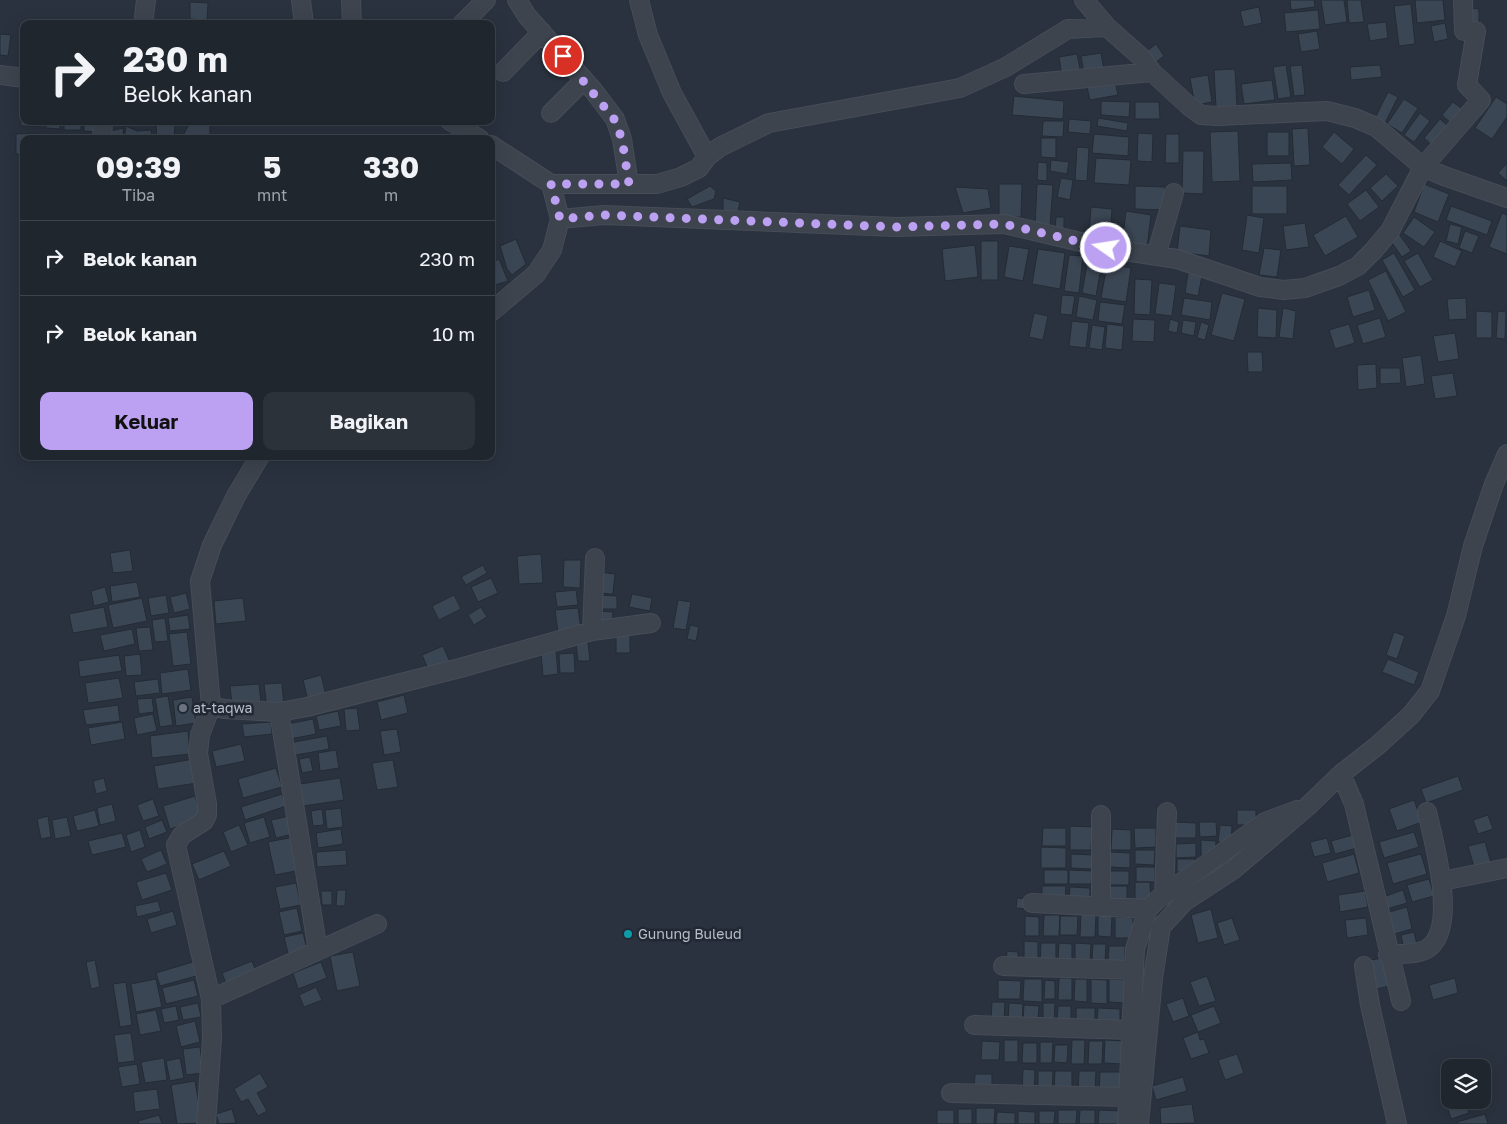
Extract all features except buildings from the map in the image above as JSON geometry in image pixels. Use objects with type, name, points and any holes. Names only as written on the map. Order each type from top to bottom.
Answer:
[{"type":"street","points":[[301,0],[304,20]]},
{"type":"street","points":[[351,0],[352,20]]},
{"type":"street","points":[[466,20],[486,0]]},
{"type":"street","points":[[517,0],[614,119],[622,139],[629,184]]},
{"type":"street","points":[[638,0],[648,35],[672,93],[707,157]]},
{"type":"street","points":[[1084,0],[1107,27],[1141,57],[1152,72],[1202,115],[1218,116],[1327,111],[1356,118],[1376,127],[1423,167],[1507,198]]},
{"type":"street","points":[[560,219],[604,215],[896,227],[1004,224],[1106,248],[1177,259],[1260,287],[1284,290],[1304,288],[1340,276],[1358,266],[1374,250],[1390,231],[1423,167],[1481,100],[1467,85],[1476,31],[1464,31],[1463,0]]},
{"type":"street","points":[[495,148],[551,184],[657,184],[681,177],[699,168],[707,157],[720,147],[769,123],[960,88],[1006,67],[1068,29],[1107,27]]},
{"type":"street","points":[[503,72],[542,32]]},
{"type":"street","points":[[1024,84],[1152,72]]},
{"type":"street","points":[[0,75],[20,78]]},
{"type":"street","points":[[551,113],[584,80]]},
{"type":"street","points":[[457,125],[473,135]]},
{"type":"street","points":[[495,309],[536,274],[552,250],[560,219],[551,184]]},
{"type":"street","points":[[1156,256],[1174,193]]},
{"type":"street","points":[[1139,1124],[1152,978],[1161,927],[1184,902],[1233,870],[1307,807],[1341,774],[1377,746],[1411,715],[1430,691],[1456,616],[1472,546],[1507,454]]},
{"type":"street","points":[[206,1124],[212,1038],[210,999],[176,845],[182,835],[204,821],[207,815],[207,804],[198,754],[200,735],[211,706],[200,581],[212,545],[236,496],[258,460]]},
{"type":"street","points":[[592,631],[595,558]]},
{"type":"street","points":[[211,706],[224,709],[279,712],[307,707],[460,668],[592,631],[651,623]]},
{"type":"street","points":[[279,712],[318,951]]},
{"type":"street","points":[[1341,774],[1354,804],[1388,955],[1401,1001]]},
{"type":"street","points":[[1127,1124],[1135,949],[1148,909],[1164,895],[1265,822],[1307,807]]},
{"type":"street","points":[[1164,895],[1167,812]]},
{"type":"street","points":[[1388,955],[1422,951],[1434,942],[1440,932],[1442,922],[1442,881],[1427,812]]},
{"type":"street","points":[[1101,815],[1101,907]]},
{"type":"street","points":[[1442,881],[1507,868]]},
{"type":"street","points":[[1032,903],[1148,909]]},
{"type":"street","points":[[210,999],[377,924]]},
{"type":"street","points":[[1003,966],[1133,970]]},
{"type":"street","points":[[1364,966],[1370,1005],[1397,1124]]},
{"type":"street","points":[[974,1025],[1131,1030]]},
{"type":"street","points":[[951,1093],[1128,1096]]},
{"type":"place","name":"at-taqwa","points":[[183,708]]},
{"type":"place","name":"Gunung Buleud","points":[[628,934]]},
{"type":"route","points":[[563,56],[593,90],[614,119],[622,139],[629,184],[551,184],[560,219],[604,215],[896,227],[1004,224],[1106,248]]}]
